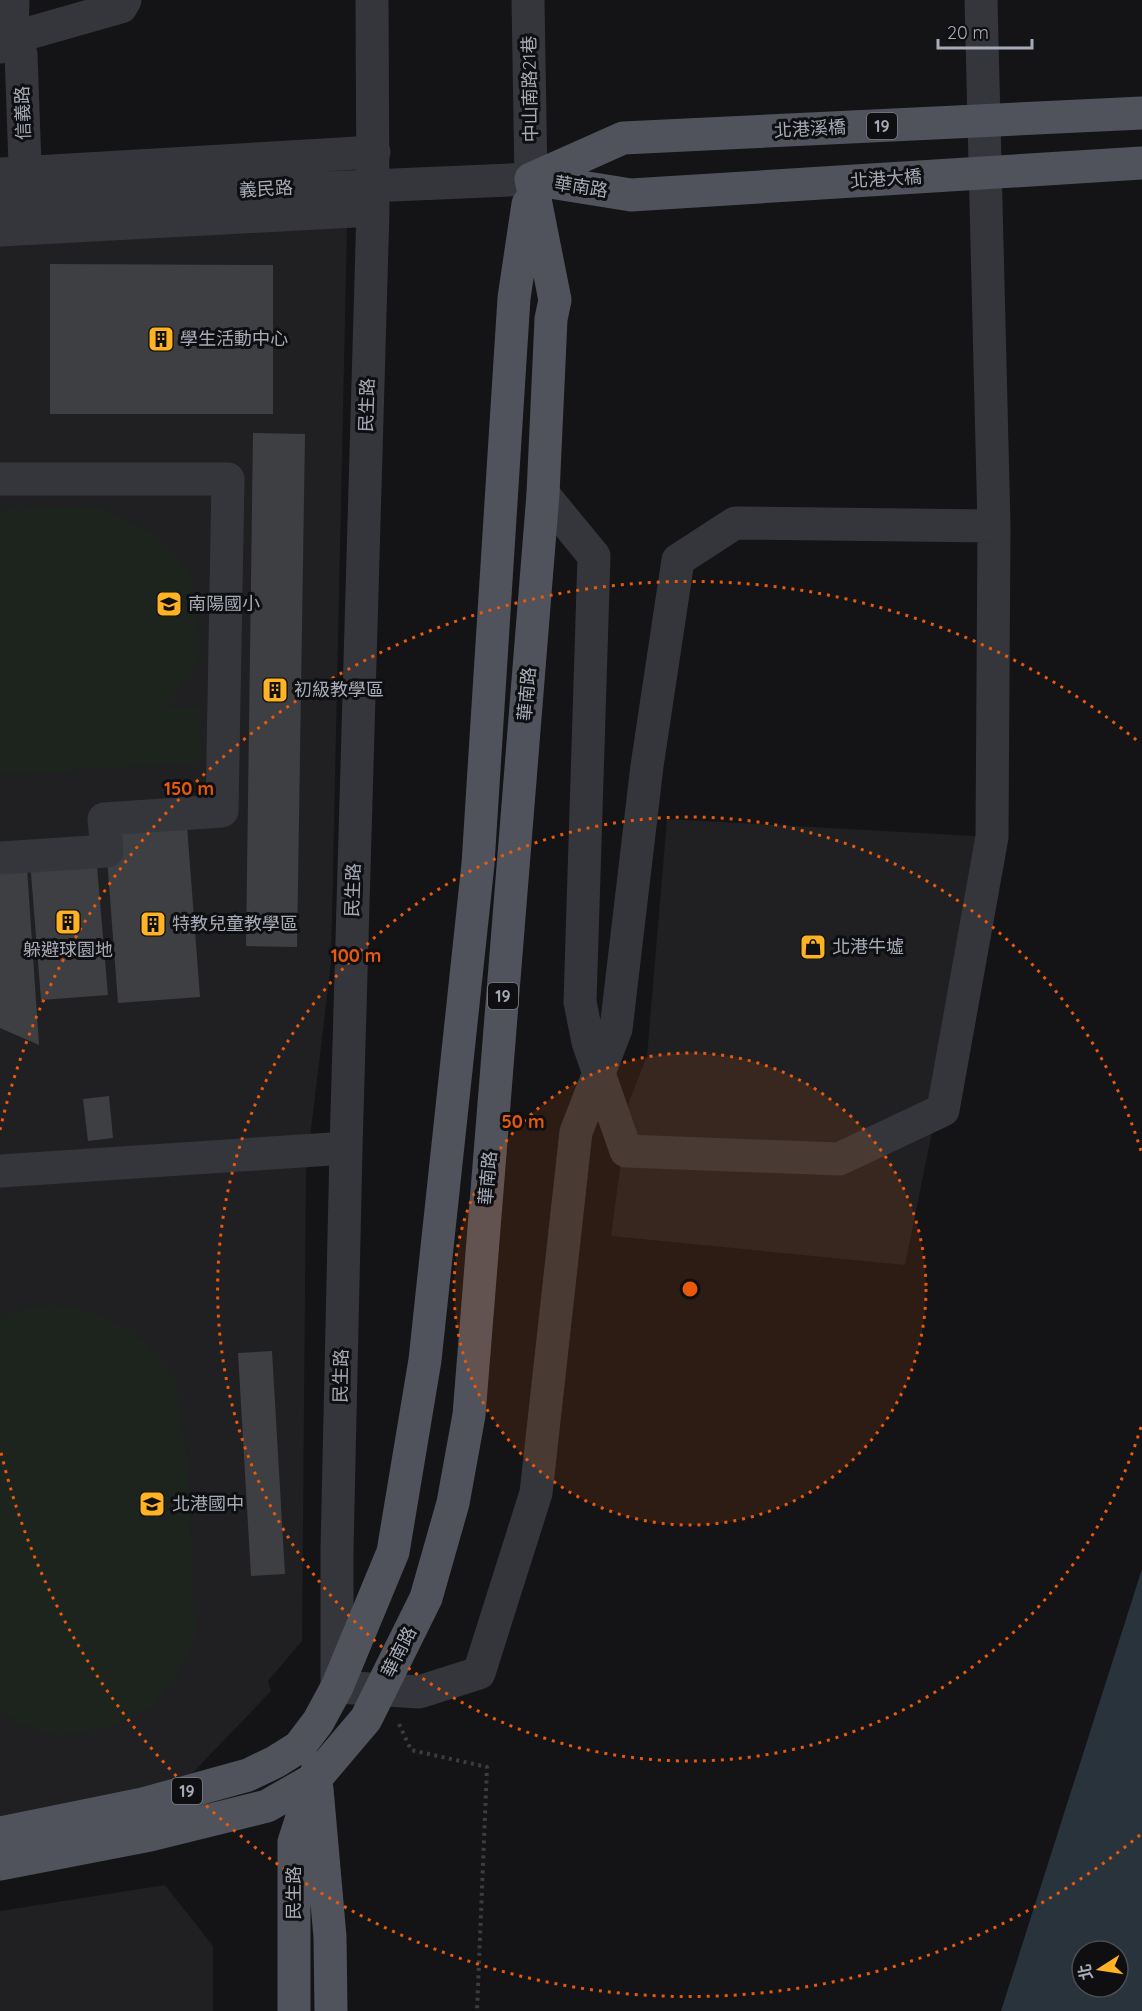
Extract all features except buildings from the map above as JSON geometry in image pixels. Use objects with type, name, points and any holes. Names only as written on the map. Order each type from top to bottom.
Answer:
[{"type":"main road","name":"北港溪橋","points":[[531,179],[623,138],[1142,113]]},
{"type":"main road","name":"北港大橋","points":[[631,195],[1142,163]]},
{"type":"main road","name":"華南路","points":[[531,179],[631,195]]},
{"type":"main road","name":"華南路","points":[[0,1864],[150,1835],[267,1806],[316,1778],[366,1719],[426,1598],[453,1503],[469,1415],[543,494],[551,319],[555,300],[531,179]]},
{"type":"main road","name":"華南路","points":[[0,1833],[143,1804],[248,1775],[299,1747],[318,1722],[337,1688],[393,1552],[425,1360],[478,864],[514,298],[531,179]]},
{"type":"main road","name":"民生路","points":[[294,2011],[294,1842],[316,1778],[337,1688]]},
{"type":"main road","name":"民生路","points":[[316,1778],[330,1937],[331,2011]]},
{"type":"street","name":"信義路","points":[[13,0],[6,43],[21,54],[13,173],[14,229]]},
{"type":"street","points":[[6,43],[121,7],[125,0]]},
{"type":"street","name":"民生路","points":[[337,1688],[337,1550],[346,1148],[373,210],[372,0]]},
{"type":"street","name":"中山南路21巷","points":[[528,0],[531,179]]},
{"type":"street","points":[[543,494],[594,556],[580,1002],[588,1041],[627,1151],[839,1159],[943,1110],[992,837],[994,526],[981,0]]},
{"type":"street","name":"義民路","points":[[13,173],[374,152]]},
{"type":"street","name":"義民路","points":[[0,202],[531,179]]},
{"type":"street","name":"義民路","points":[[14,229],[373,210]]},
{"type":"street","points":[[0,479],[228,479],[222,811],[104,819],[107,851],[0,858]]},
{"type":"street","points":[[337,1688],[419,1692],[479,1673],[536,1493],[576,1132],[616,1029],[647,766],[678,560],[735,523],[994,526]]},
{"type":"street","points":[[0,1172],[346,1148]]},
{"type":"path","points":[[380,1689],[411,1750],[488,1767],[477,2011]]},
{"type":"shaded area","points":[[347,226],[331,963],[306,1171],[302,1641],[268,1681],[271,1691],[184,1782],[0,1817],[0,245]]},
{"type":"shaded area","points":[[101,507],[152,534],[173,553],[191,576],[198,609],[200,657],[165,708],[199,708],[202,762],[0,775],[0,510]]},
{"type":"shaded area","name":"北港牛墟","points":[[667,819],[992,837],[905,1265],[611,1236],[629,1102],[647,1056]]},
{"type":"shaded area","points":[[48,1304],[92,1311],[142,1339],[176,1381],[186,1449],[196,1635],[176,1677],[153,1706],[109,1727],[61,1736],[22,1725],[0,1711],[0,1320],[14,1312]]},
{"type":"shaded area","points":[[1142,1569],[1142,2011],[1001,2011]]},
{"type":"shaded area","points":[[165,1885],[213,1946],[213,2011],[0,2011],[0,1911]]},
{"type":"place","name":"學生活動中心","points":[[161,339]]},
{"type":"place","name":"南陽國小","points":[[169,604]]},
{"type":"place","name":"初級教學區","points":[[275,690]]},
{"type":"place","name":"躲避球園地","points":[[68,922]]},
{"type":"place","name":"特教兒童教學區","points":[[153,924]]},
{"type":"place","name":"北港牛墟","points":[[813,947]]},
{"type":"place","name":"北港國中","points":[[152,1504]]}]
